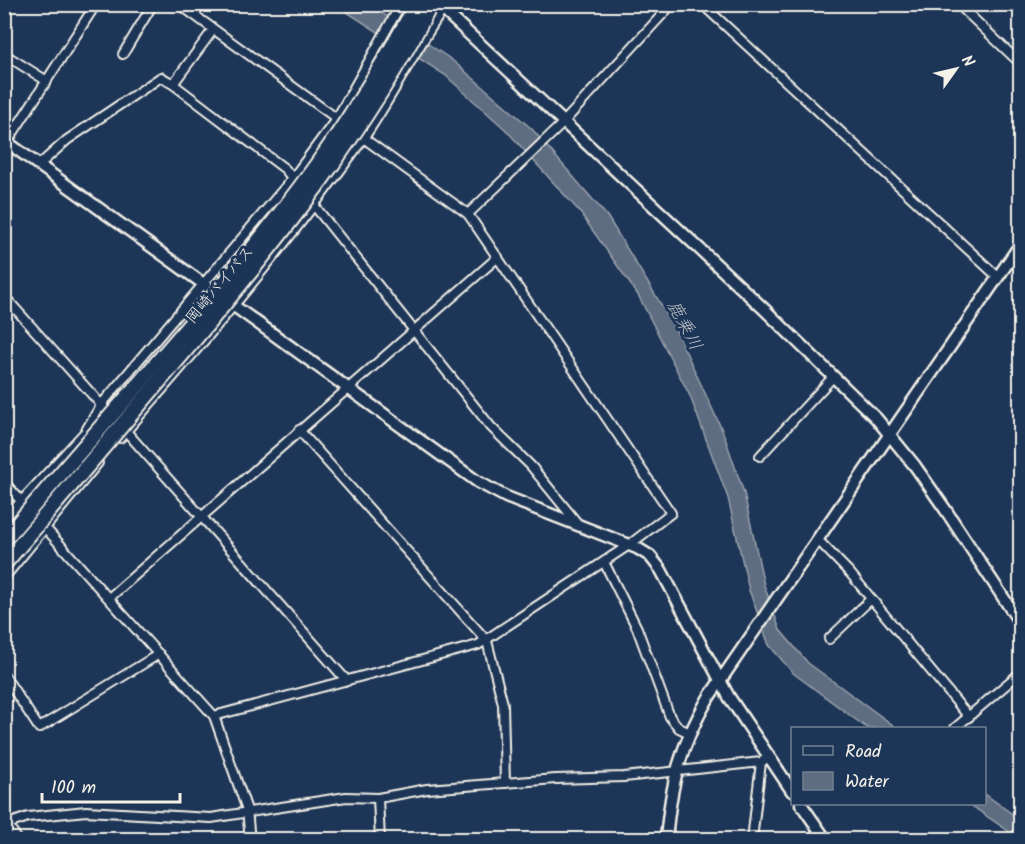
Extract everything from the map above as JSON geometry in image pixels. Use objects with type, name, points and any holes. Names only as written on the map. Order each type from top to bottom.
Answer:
[{"type":"highway","name":"岡崎バイパス","points":[[4,540],[250,252],[351,116],[417,4]]},
{"type":"highway","name":"岡崎バイパス","points":[[4,564],[266,255],[360,126],[396,68],[439,8]]},
{"type":"street","points":[[96,4],[5,142],[205,283],[487,488],[644,551],[656,562],[765,760],[791,790]]},
{"type":"street","points":[[123,54],[153,4]]},
{"type":"street","points":[[4,520],[84,432],[101,405],[292,179],[337,118],[401,4]]},
{"type":"street","points":[[468,214],[561,125],[672,4]]},
{"type":"street","points":[[702,4],[998,277]]},
{"type":"street","points":[[958,4],[1020,63]]},
{"type":"street","points":[[183,6],[468,214],[671,513],[629,545],[487,641],[214,716]]},
{"type":"street","points":[[4,578],[235,305],[313,206],[364,137],[404,75],[439,8],[561,125],[833,376],[890,434],[945,509],[1020,623]]},
{"type":"street","points":[[173,84],[213,30]]},
{"type":"street","points":[[4,54],[47,81]]},
{"type":"street","points":[[39,165],[67,140],[162,77],[173,84],[278,164],[292,179],[491,427],[531,466],[579,526]]},
{"type":"street","points":[[666,840],[675,772],[690,733],[719,680],[1020,244]]},
{"type":"street","points":[[109,598],[413,329],[498,257]]},
{"type":"street","points":[[4,296],[347,681]]},
{"type":"street","points":[[760,456],[833,376]]},
{"type":"street","points":[[299,430],[487,641],[503,704],[505,783]]},
{"type":"street","points":[[4,482],[214,716],[247,810],[250,840]]},
{"type":"street","points":[[817,539],[872,599],[969,717]]},
{"type":"street","points":[[604,562],[637,628],[670,717],[679,728],[690,733]]},
{"type":"street","points":[[829,639],[872,599]]},
{"type":"street","points":[[4,675],[39,728],[159,654]]},
{"type":"street","points":[[957,727],[1020,674]]},
{"type":"street","points":[[18,840],[6,821],[86,810],[188,819],[211,818],[247,810],[299,806],[346,796],[378,798],[427,789],[624,777],[765,760]]},
{"type":"street","points":[[752,840],[765,760]]},
{"type":"street","points":[[378,798],[380,840]]},
{"type":"street","points":[[802,805],[826,840]]},
{"type":"water","points":[[336,5],[370,5],[452,60],[532,129],[607,216],[673,324],[723,432],[744,493],[764,585],[780,630],[808,663],[896,727],[866,727],[793,673],[769,645],[749,590],[728,498],[690,396],[638,295],[579,211],[506,130],[445,75]]},
{"type":"water","points":[[986,795],[1020,820],[1020,839],[970,805],[986,805]]},
{"type":"water label","name":"鹿乗川","points":[[685,325]]}]
